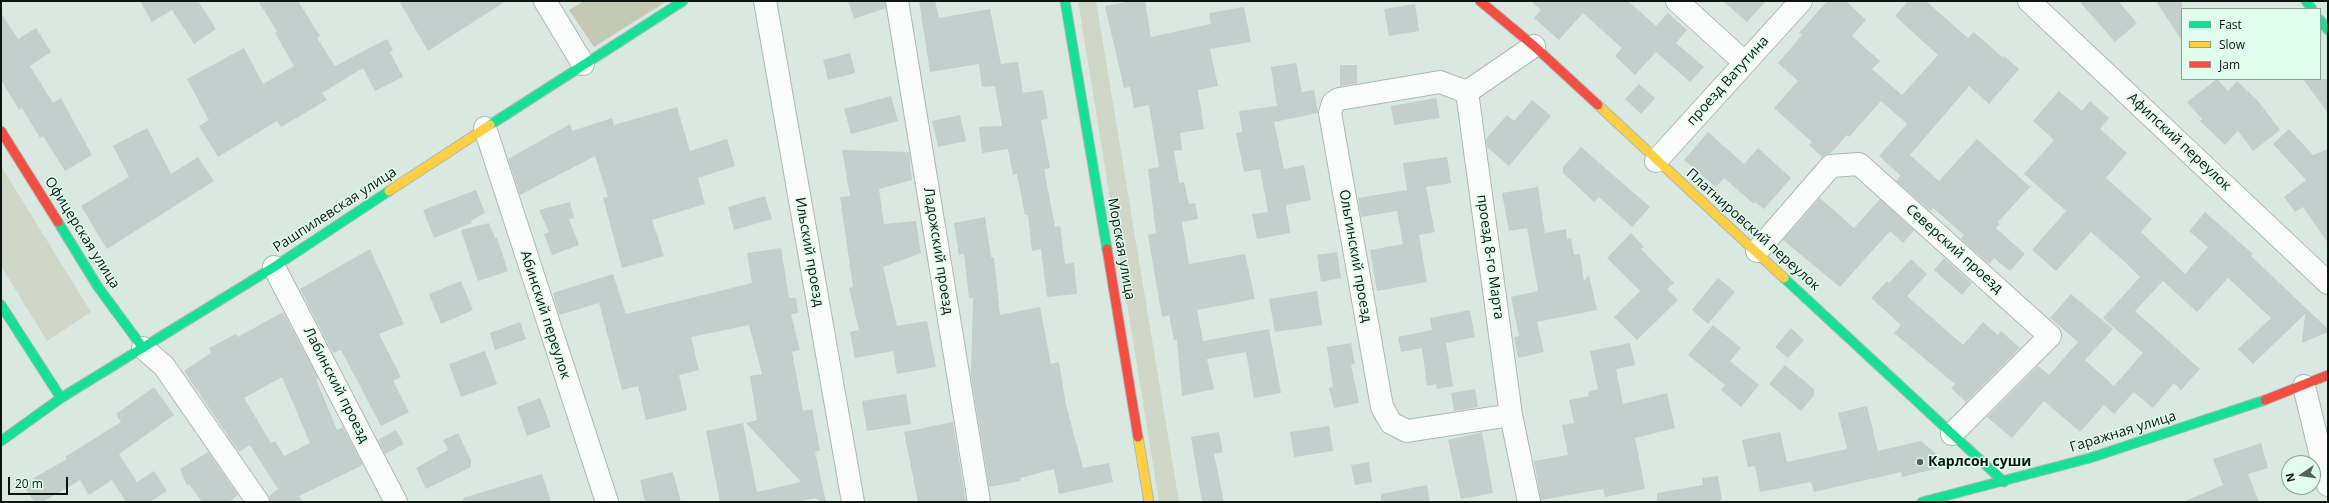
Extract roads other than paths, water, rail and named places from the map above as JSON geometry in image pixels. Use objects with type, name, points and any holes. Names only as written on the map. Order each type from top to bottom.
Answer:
[{"type":"street","points":[[545,1],[583,64]]},
{"type":"street","name":"Рашпилевская улица","points":[[1,441],[61,398],[274,268],[583,64],[683,1]]},
{"type":"street","name":"Ильский проезд","points":[[765,1],[853,502]]},
{"type":"street","name":"Ладожский проезд","points":[[897,1],[978,502]]},
{"type":"street","name":"Морская улица","points":[[1065,1],[1149,502]]},
{"type":"street","name":"Платнировский переулок","points":[[1480,1],[1534,46],[1656,161],[1757,251],[2004,482]]},
{"type":"street","points":[[1677,1],[1744,62]]},
{"type":"street","name":"проезд Ватутина","points":[[1656,161],[1744,62],[1801,1]]},
{"type":"street","name":"Афипский переулок","points":[[2029,1],[2328,283]]},
{"type":"street","points":[[2321,21],[2328,30]]},
{"type":"street","points":[[1467,92],[1534,46]]},
{"type":"street","name":"Ольгинский проезд","points":[[1467,92],[1440,82],[1340,99],[1333,104],[1330,113],[1382,407],[1390,423],[1407,431],[1511,415]]},
{"type":"street","name":"проезд 8-го Марта","points":[[1467,92],[1511,415],[1529,502]]},
{"type":"street","name":"Абинский переулок","points":[[485,128],[607,502]]},
{"type":"street","name":"Офицерская улица","points":[[1,131],[98,287],[143,348]]},
{"type":"street","name":"Северский проезд","points":[[1757,251],[1832,166],[1859,164],[2050,336],[1952,434]]},
{"type":"street","name":"Лабинский проезд","points":[[274,268],[396,502]]},
{"type":"street","points":[[1,305],[61,398]]},
{"type":"street","points":[[143,348],[164,366],[258,502]]},
{"type":"street","name":"Гаражная улица","points":[[1922,502],[2004,482],[2158,436],[2241,409],[2304,386],[2328,375]]},
{"type":"street","points":[[2304,386],[2328,485]]},
{"type":"place","name":"Карлсон суши","points":[[1920,462]]}]
